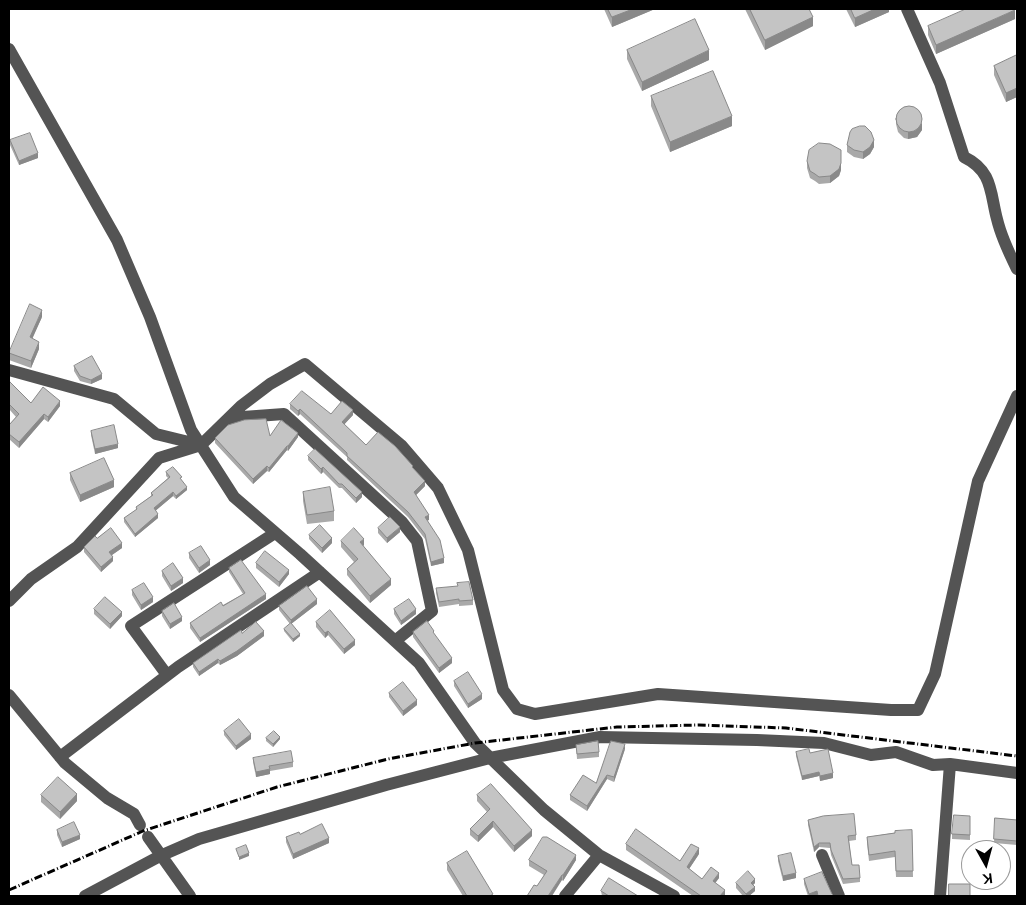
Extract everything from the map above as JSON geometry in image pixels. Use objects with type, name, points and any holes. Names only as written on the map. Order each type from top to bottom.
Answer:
[{"type":"street","points":[[907,9],[940,83],[964,157],[974,162],[990,182],[997,219],[1006,246],[1017,269]]},
{"type":"street","points":[[9,49],[116,240],[150,316],[191,430],[234,497],[420,663],[475,743],[544,810],[599,855],[674,896]]},
{"type":"street","points":[[9,601],[31,579],[77,547],[159,458],[201,445],[241,406],[270,384],[305,364],[401,445],[438,488],[468,550],[503,690],[517,709],[535,714],[658,694],[891,710],[918,710],[935,674],[978,481],[1017,396]]},
{"type":"street","points":[[9,370],[114,399],[156,434],[201,445]]},
{"type":"street","points":[[224,422],[243,417],[284,414],[402,522],[417,541],[432,611],[395,641]]},
{"type":"street","points":[[167,675],[132,626],[275,533]]},
{"type":"street","points":[[60,757],[167,675],[320,572]]},
{"type":"street","points":[[9,695],[60,757],[107,798],[134,814],[140,825]]},
{"type":"street","points":[[85,896],[160,856],[199,839],[386,785],[490,758],[600,737],[824,743],[871,755],[896,752],[933,765],[950,764],[1017,773]]},
{"type":"street","points":[[940,896],[950,764]]},
{"type":"street","points":[[148,837],[190,896]]},
{"type":"street","points":[[565,896],[599,855]]},
{"type":"street","points":[[822,855],[839,896]]},
{"type":"building","points":[[608,9],[633,9],[612,17]]},
{"type":"building","points":[[750,9],[809,9],[813,17],[765,40]]},
{"type":"building","points":[[851,9],[875,9],[855,18]]},
{"type":"building","points":[[966,9],[1015,10],[936,45],[928,26]]},
{"type":"building","points":[[695,19],[709,50],[642,82],[627,50]]},
{"type":"building","points":[[1017,55],[1017,88],[1006,93],[994,66]]},
{"type":"building","points":[[713,71],[732,116],[670,142],[651,96]]},
{"type":"building","points":[[909,106],[918,110],[922,119],[918,128],[909,132],[900,128],[896,119],[900,110]]},
{"type":"building","points":[[865,126],[871,132],[874,140],[870,147],[863,152],[854,150],[847,145],[852,129]]},
{"type":"building","points":[[30,133],[38,153],[19,161],[10,140]]},
{"type":"building","points":[[819,143],[830,144],[841,150],[839,169],[830,176],[819,177],[810,171],[807,161],[809,150]]},
{"type":"building","points":[[30,304],[42,310],[30,337],[39,342],[31,361],[9,353]]},
{"type":"building","points":[[92,356],[102,374],[91,380],[80,376],[74,366]]},
{"type":"building","points":[[10,382],[31,403],[43,387],[60,401],[48,417],[44,414],[19,442],[9,434],[9,425],[19,414],[9,404]]},
{"type":"building","points":[[302,391],[331,414],[342,401],[353,410],[342,422],[366,445],[378,432],[395,446],[413,466],[425,481],[414,492],[429,515],[425,517],[440,540],[444,558],[431,562],[425,534],[408,512],[347,456],[347,453],[300,409],[298,411],[290,404]]},
{"type":"building","points":[[266,419],[270,436],[281,420],[298,433],[269,468],[267,466],[253,479],[215,438],[228,425],[244,420]]},
{"type":"building","points":[[114,425],[118,444],[95,449],[91,431]]},
{"type":"building","points":[[315,449],[362,492],[356,498],[323,467],[321,469],[308,456]]},
{"type":"building","points":[[104,458],[114,480],[80,495],[70,473]]},
{"type":"building","points":[[173,467],[182,477],[180,478],[187,487],[176,496],[173,492],[154,508],[158,514],[135,534],[124,518],[153,495],[151,493],[170,477],[166,472]]},
{"type":"building","points":[[330,487],[334,511],[307,515],[303,492]]},
{"type":"building","points":[[390,517],[400,527],[387,538],[378,528]]},
{"type":"building","points":[[320,525],[332,538],[322,548],[309,535]]},
{"type":"building","points":[[111,528],[122,543],[109,552],[113,557],[101,567],[84,547],[95,536],[97,538]]},
{"type":"building","points":[[354,528],[364,539],[360,542],[391,579],[370,596],[347,569],[358,559],[341,541]]},
{"type":"building","points":[[201,546],[210,560],[199,568],[189,553]]},
{"type":"building","points":[[265,551],[289,570],[279,582],[256,563]]},
{"type":"building","points":[[241,560],[266,594],[200,638],[190,623],[221,602],[223,606],[245,593],[229,568]]},
{"type":"building","points":[[173,563],[183,578],[171,586],[162,571]]},
{"type":"building","points":[[469,582],[473,600],[459,601],[459,599],[439,602],[436,588],[458,586],[457,583]]},
{"type":"building","points":[[144,583],[153,597],[141,605],[132,590]]},
{"type":"building","points":[[307,586],[317,599],[291,620],[279,606]]},
{"type":"building","points":[[105,597],[122,612],[110,624],[94,609]]},
{"type":"building","points":[[409,599],[416,609],[401,621],[394,609]]},
{"type":"building","points":[[174,603],[182,617],[170,624],[162,611]]},
{"type":"building","points":[[330,610],[355,640],[344,649],[328,631],[325,633],[316,622]]},
{"type":"building","points":[[427,621],[452,658],[439,668],[413,632]]},
{"type":"building","points":[[256,622],[264,631],[237,651],[220,661],[218,659],[199,672],[193,663],[241,630],[242,633]]},
{"type":"building","points":[[291,623],[300,634],[293,639],[284,629]]},
{"type":"building","points":[[468,672],[482,694],[468,704],[454,681]]},
{"type":"building","points":[[403,682],[417,700],[403,711],[389,693]]},
{"type":"building","points":[[239,719],[251,734],[236,746],[224,731]]},
{"type":"building","points":[[274,731],[280,737],[273,744],[266,738]]},
{"type":"building","points":[[598,741],[599,752],[577,754],[576,745]]},
{"type":"building","points":[[611,741],[625,744],[614,777],[607,775],[587,806],[570,795],[583,775],[596,783]]},
{"type":"building","points":[[809,749],[810,753],[828,749],[833,773],[820,776],[819,772],[802,776],[796,752]]},
{"type":"building","points":[[291,751],[293,762],[269,766],[270,769],[256,772],[253,758]]},
{"type":"building","points":[[58,777],[77,794],[60,812],[41,795]]},
{"type":"building","points":[[491,784],[532,830],[514,846],[493,821],[478,836],[470,829],[490,809],[477,795]]},
{"type":"building","points":[[854,814],[856,835],[848,836],[852,865],[859,865],[860,878],[843,879],[830,843],[819,843],[814,847],[808,820],[823,816]]},
{"type":"building","points":[[954,815],[970,816],[970,835],[952,834]]},
{"type":"building","points":[[995,818],[1017,820],[1017,841],[994,839]]},
{"type":"building","points":[[74,822],[80,835],[62,842],[57,830]]},
{"type":"building","points":[[322,824],[329,838],[293,854],[286,837],[299,832],[300,834]]},
{"type":"building","points":[[636,829],[680,861],[691,844],[699,848],[687,867],[702,879],[711,867],[719,873],[713,881],[725,890],[720,896],[701,896],[626,844]]},
{"type":"building","points":[[912,830],[913,871],[896,871],[895,851],[869,855],[867,837],[895,833],[895,831]]},
{"type":"building","points":[[543,837],[547,837],[576,855],[548,896],[527,896],[534,885],[537,886],[547,871],[529,860]]},
{"type":"building","points":[[246,845],[249,853],[239,857],[236,849]]},
{"type":"building","points":[[467,851],[493,894],[490,896],[467,896],[447,863]]},
{"type":"building","points":[[791,853],[796,873],[783,876],[778,856]]},
{"type":"building","points":[[748,871],[755,879],[751,883],[755,887],[746,894],[736,883]]},
{"type":"building","points":[[822,872],[834,896],[818,896],[817,891],[809,894],[804,879]]},
{"type":"building","points":[[609,878],[638,896],[609,896],[601,891]]},
{"type":"building","points":[[949,884],[961,884],[961,890],[970,890],[970,896],[949,896]]},
{"type":"railway","points":[[9,890],[143,831],[277,787],[388,759],[475,743],[617,727],[699,725],[786,728],[1017,756]]}]
